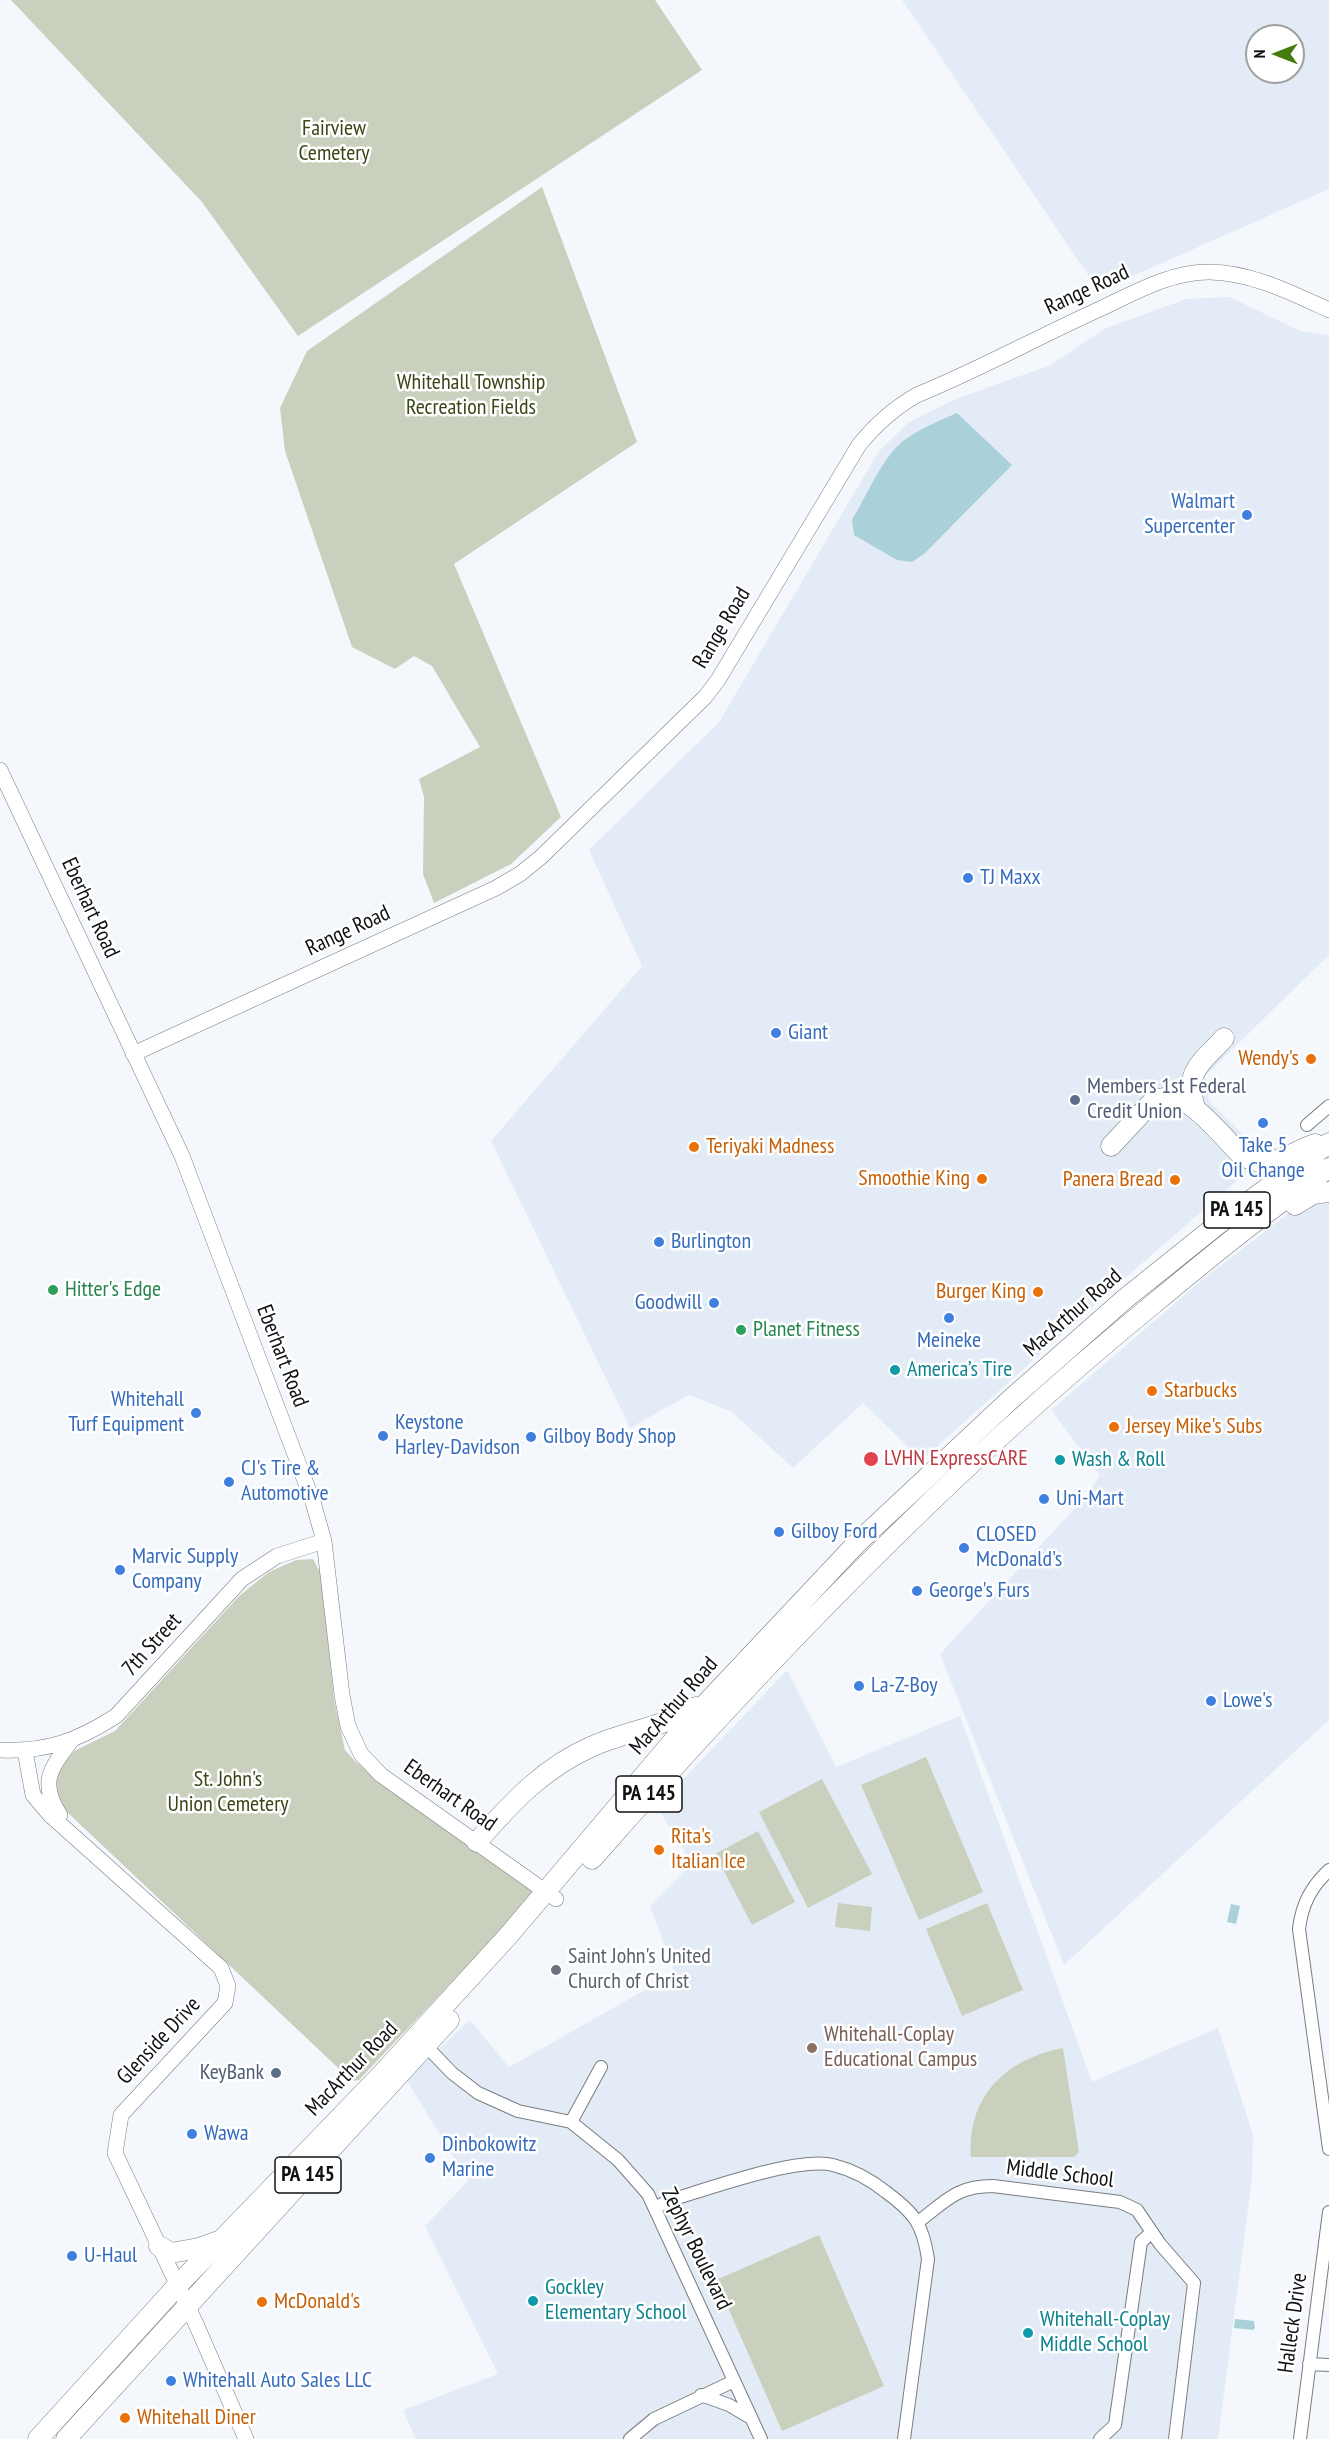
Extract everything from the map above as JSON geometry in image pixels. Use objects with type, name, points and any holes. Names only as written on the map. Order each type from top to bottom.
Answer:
[{"type":"highway","points":[[1194,1108],[1190,1085],[1193,1073],[1224,1038]]},
{"type":"highway","points":[[1111,1146],[1137,1117],[1156,1101],[1173,1097],[1194,1108],[1241,1155],[1259,1163],[1274,1161],[1329,1141]]},
{"type":"highway","name":"MacArthur Road","points":[[66,2439],[426,2046],[721,1686],[858,1542],[1011,1399],[1171,1261],[1329,1141]]},
{"type":"highway","name":"MacArthur Road","points":[[38,2439],[177,2286],[380,2076],[882,1547],[1112,1336],[1248,1227],[1329,1168]]},
{"type":"highway","points":[[1248,1227],[1269,1223],[1307,1197],[1318,1192],[1329,1192]]},
{"type":"highway","points":[[477,1842],[529,1786],[556,1766],[592,1746],[684,1714],[721,1686]]},
{"type":"highway","points":[[159,2247],[171,2253],[192,2250],[222,2240]]},
{"type":"street","name":"Range Road","points":[[133,1054],[496,888],[520,874],[541,857],[705,697],[718,680],[859,445],[883,418],[899,405],[1113,303],[1178,275],[1209,272],[1244,276],[1329,310]]},
{"type":"street","name":"Eberhart Road","points":[[0,770],[182,1156],[313,1502],[324,1541],[342,1695],[353,1740],[361,1754],[381,1775],[552,1895]]},
{"type":"street","points":[[1307,1125],[1329,1106]]},
{"type":"street","name":"7th Street","points":[[0,1750],[25,1751],[71,1741],[116,1716],[242,1579],[277,1556],[324,1541]]},
{"type":"street","points":[[65,1829],[64,1822],[50,1800],[47,1783],[55,1763],[71,1741]]},
{"type":"street","name":"Glenside Drive","points":[[25,1751],[33,1795],[50,1815],[221,1968],[228,1986],[225,2003],[121,2115],[115,2153],[188,2307],[246,2439]]},
{"type":"street","points":[[1329,1870],[1317,1881],[1305,1902],[1299,1929],[1323,2065],[1329,2149]]},
{"type":"street","name":"Zephyr Boulevard","points":[[426,2046],[452,2073],[478,2093],[518,2110],[572,2122],[618,2160],[648,2194],[656,2207],[761,2439]]},
{"type":"street","points":[[572,2122],[600,2067]]},
{"type":"street","points":[[656,2207],[676,2199],[781,2169],[817,2163],[832,2164],[855,2172],[900,2202],[918,2222],[924,2236],[928,2259],[904,2439]]},
{"type":"street","name":"Middle School","points":[[918,2222],[955,2194],[973,2186],[993,2186],[1120,2202],[1137,2210],[1194,2283],[1174,2439]]},
{"type":"street","name":"Halleck Drive","points":[[1300,2439],[1329,2213]]},
{"type":"street","points":[[1100,2439],[1115,2425],[1141,2242],[1152,2232]]},
{"type":"street","points":[[1309,2364],[1329,2365]]},
{"type":"street","points":[[630,2439],[654,2419],[734,2380]]},
{"type":"street","points":[[701,2396],[729,2405],[752,2418]]},
{"type":"shaded area","points":[[902,0],[1329,0],[1329,189],[1099,291]]},
{"type":"shaded area","points":[[1230,297],[1300,331],[1329,335],[1329,955],[1205,1076],[1209,1101],[1259,1150],[1269,1153],[923,1459],[863,1403],[793,1468],[732,1412],[689,1395],[630,1428],[491,1141],[642,966],[589,850],[719,722],[879,451],[909,422],[958,398],[1051,365],[1104,329],[1186,299]]},
{"type":"shaded area","points":[[1329,1182],[1329,1720],[1064,1965],[940,1654],[1087,1495],[1100,1475],[1051,1410],[1202,1280]]},
{"type":"shaded area","name":"Whitehall-Coplay Educational Campus","points":[[787,1670],[836,1767],[960,1716],[1092,2082],[1218,2028],[1253,2134],[1252,2178],[1218,2439],[416,2439],[403,2410],[498,2374],[425,2226],[468,2181],[406,2079],[470,2020],[509,2067],[675,1973],[650,1906],[692,1864],[657,1807]]},
{"type":"green space","name":"Fairview Cemetery","points":[[11,0],[655,0],[702,70],[298,336],[202,202]]},
{"type":"green space","name":"Whitehall Township Recreation Fields","points":[[542,187],[637,442],[454,564],[561,817],[511,864],[434,903],[423,874],[424,797],[419,779],[480,747],[432,666],[414,656],[395,669],[352,647],[285,451],[280,408],[307,351]]},
{"type":"green space","name":"St. John's Union Cemetery","points":[[313,1559],[321,1574],[334,1699],[345,1750],[356,1762],[536,1893],[359,2080],[352,2081],[67,1812],[52,1793],[61,1767],[74,1751],[115,1731],[239,1596],[269,1572],[296,1560]]},
{"type":"green space","points":[[926,1757],[983,1892],[919,1920],[861,1785]]},
{"type":"green space","points":[[822,1779],[872,1874],[808,1908],[759,1812]]},
{"type":"green space","points":[[758,1831],[795,1902],[752,1925],[715,1854]]},
{"type":"green space","points":[[838,1903],[872,1907],[870,1931],[835,1927]]},
{"type":"green space","points":[[987,1903],[1023,1990],[962,2016],[926,1929]]},
{"type":"green space","points":[[1063,2048],[1079,2152],[1074,2157],[971,2157],[971,2135],[976,2116],[983,2099],[994,2084],[1024,2061]]},
{"type":"green space","points":[[819,2235],[884,2386],[782,2431],[716,2280]]},
{"type":"water","points":[[957,413],[1012,465],[925,553],[912,562],[897,560],[854,535],[852,520],[881,467],[895,448],[916,433]]},
{"type":"water","points":[[1231,1904],[1240,1906],[1236,1924],[1227,1922]]},
{"type":"water","points":[[1235,2319],[1254,2321],[1255,2328],[1253,2330],[1234,2328]]},
{"type":"place","name":"Walmart Supercenter","points":[[1247,515]]},
{"type":"place","name":"TJ Maxx","points":[[968,878]]},
{"type":"place","name":"Giant","points":[[776,1033]]},
{"type":"place","name":"Wendy's","points":[[1311,1059]]},
{"type":"place","name":"Members 1st Federal Credit Union","points":[[1075,1100]]},
{"type":"place","name":"Take 5 Oil Change","points":[[1263,1123]]},
{"type":"place","name":"Teriyaki Madness","points":[[694,1147]]},
{"type":"place","name":"Smoothie King","points":[[982,1179]]},
{"type":"place","name":"Panera Bread","points":[[1175,1180]]},
{"type":"place","name":"Burlington","points":[[659,1242]]},
{"type":"place","name":"Hitter's Edge","points":[[53,1290]]},
{"type":"place","name":"Burger King","points":[[1038,1292]]},
{"type":"place","name":"Goodwill","points":[[714,1303]]},
{"type":"place","name":"Meineke","points":[[949,1318]]},
{"type":"place","name":"Planet Fitness","points":[[741,1330]]},
{"type":"place","name":"America’s Tire","points":[[895,1370]]},
{"type":"place","name":"Starbucks","points":[[1152,1391]]},
{"type":"place","name":"Whitehall Turf Equipment","points":[[196,1413]]},
{"type":"place","name":"Jersey Mike's Subs","points":[[1114,1427]]},
{"type":"place","name":"Keystone Harley-Davidson","points":[[383,1436]]},
{"type":"place","name":"Gilboy Body Shop","points":[[531,1437]]},
{"type":"place","name":"LVHN ExpressCARE","points":[[871,1459]]},
{"type":"place","name":"Wash & Roll","points":[[1060,1460]]},
{"type":"place","name":"CJ's Tire & Automotive","points":[[229,1482]]},
{"type":"place","name":"Uni-Mart","points":[[1044,1499]]},
{"type":"place","name":"Gilboy Ford","points":[[779,1532]]},
{"type":"place","name":"CLOSED McDonald's","points":[[964,1548]]},
{"type":"place","name":"Marvic Supply Company","points":[[120,1570]]},
{"type":"place","name":"George's Furs","points":[[917,1591]]},
{"type":"place","name":"La-Z-Boy","points":[[859,1686]]},
{"type":"place","name":"Lowe's","points":[[1211,1701]]},
{"type":"place","name":"Rita's Italian Ice","points":[[659,1850]]},
{"type":"place","name":"Saint John's United Church of Christ","points":[[556,1970]]},
{"type":"place","name":"Whitehall-Coplay Educational Campus","points":[[812,2048]]},
{"type":"place","name":"KeyBank","points":[[276,2073]]},
{"type":"place","name":"Wawa","points":[[192,2134]]},
{"type":"place","name":"Dinbokowitz Marine","points":[[430,2158]]},
{"type":"place","name":"U-Haul","points":[[72,2256]]},
{"type":"place","name":"Gockley Elementary School","points":[[533,2301]]},
{"type":"place","name":"McDonald's","points":[[262,2302]]},
{"type":"place","name":"Whitehall-Coplay Middle School","points":[[1028,2333]]},
{"type":"place","name":"Whitehall Auto Sales LLC","points":[[171,2381]]},
{"type":"place","name":"Whitehall Diner","points":[[125,2418]]}]
